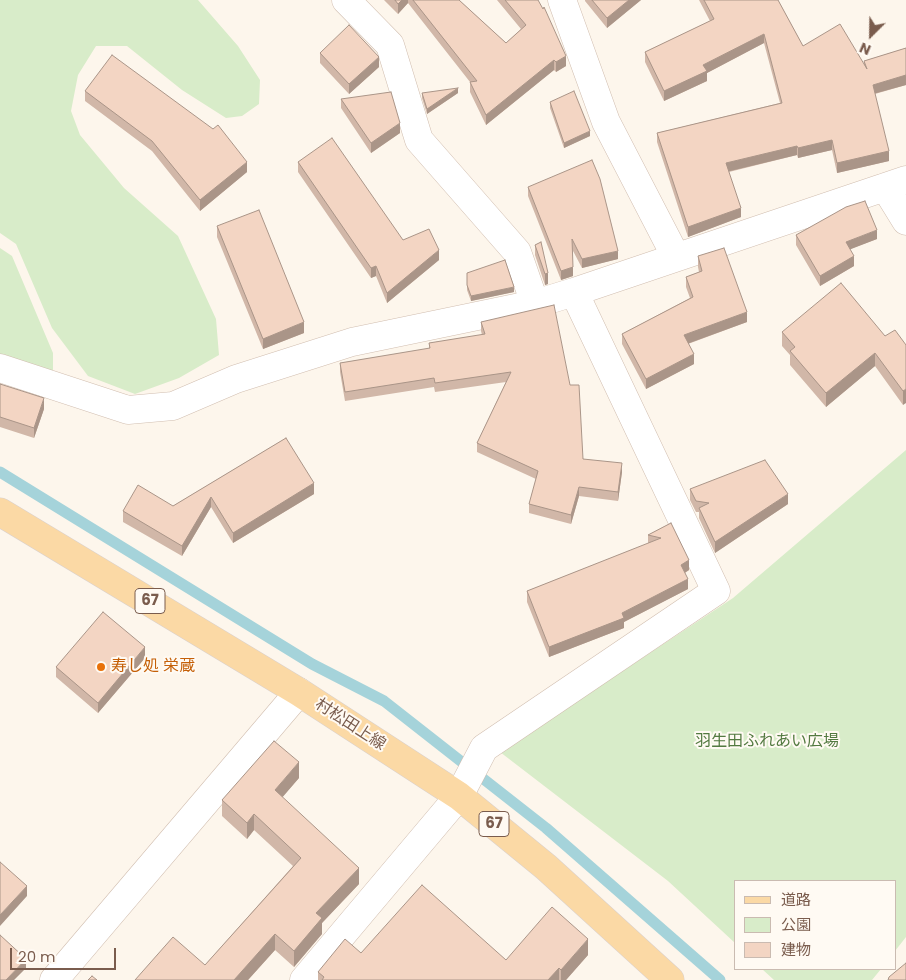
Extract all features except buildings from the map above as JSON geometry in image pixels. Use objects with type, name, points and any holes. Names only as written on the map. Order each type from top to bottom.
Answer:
[{"type":"main road","name":"村松田上線","points":[[0,512],[299,692],[459,796],[546,867],[670,980]]},
{"type":"street","points":[[346,0],[390,45],[418,140],[517,252],[535,304]]},
{"type":"street","points":[[562,0],[606,122],[676,257]]},
{"type":"street","points":[[0,368],[128,410],[172,406],[236,378],[352,342],[535,304],[896,184],[906,220]]},
{"type":"street","points":[[304,980],[459,796],[484,748],[716,591],[574,292]]},
{"type":"street","points":[[54,980],[299,692]]},
{"type":"green space","points":[[0,0],[198,0],[238,46],[260,80],[259,104],[242,116],[226,118],[182,90],[127,46],[96,46],[78,75],[71,111],[80,135],[124,188],[178,236],[216,319],[219,355],[179,378],[135,394],[88,376],[52,328],[16,244],[0,233]]},
{"type":"green space","points":[[0,248],[12,256],[53,353],[53,386],[0,368]]},
{"type":"green space","name":"羽生田ふれあい広場","points":[[906,450],[906,937],[896,950],[896,880],[734,880],[734,942],[668,881],[500,752],[733,598]]},
{"type":"green space","points":[[763,970],[880,970],[872,980],[774,980]]},
{"type":"waterway","points":[[0,472],[312,664],[384,701],[546,828],[720,980]]},
{"type":"place","name":"寿し処 栄蔵","points":[[101,667]]}]
